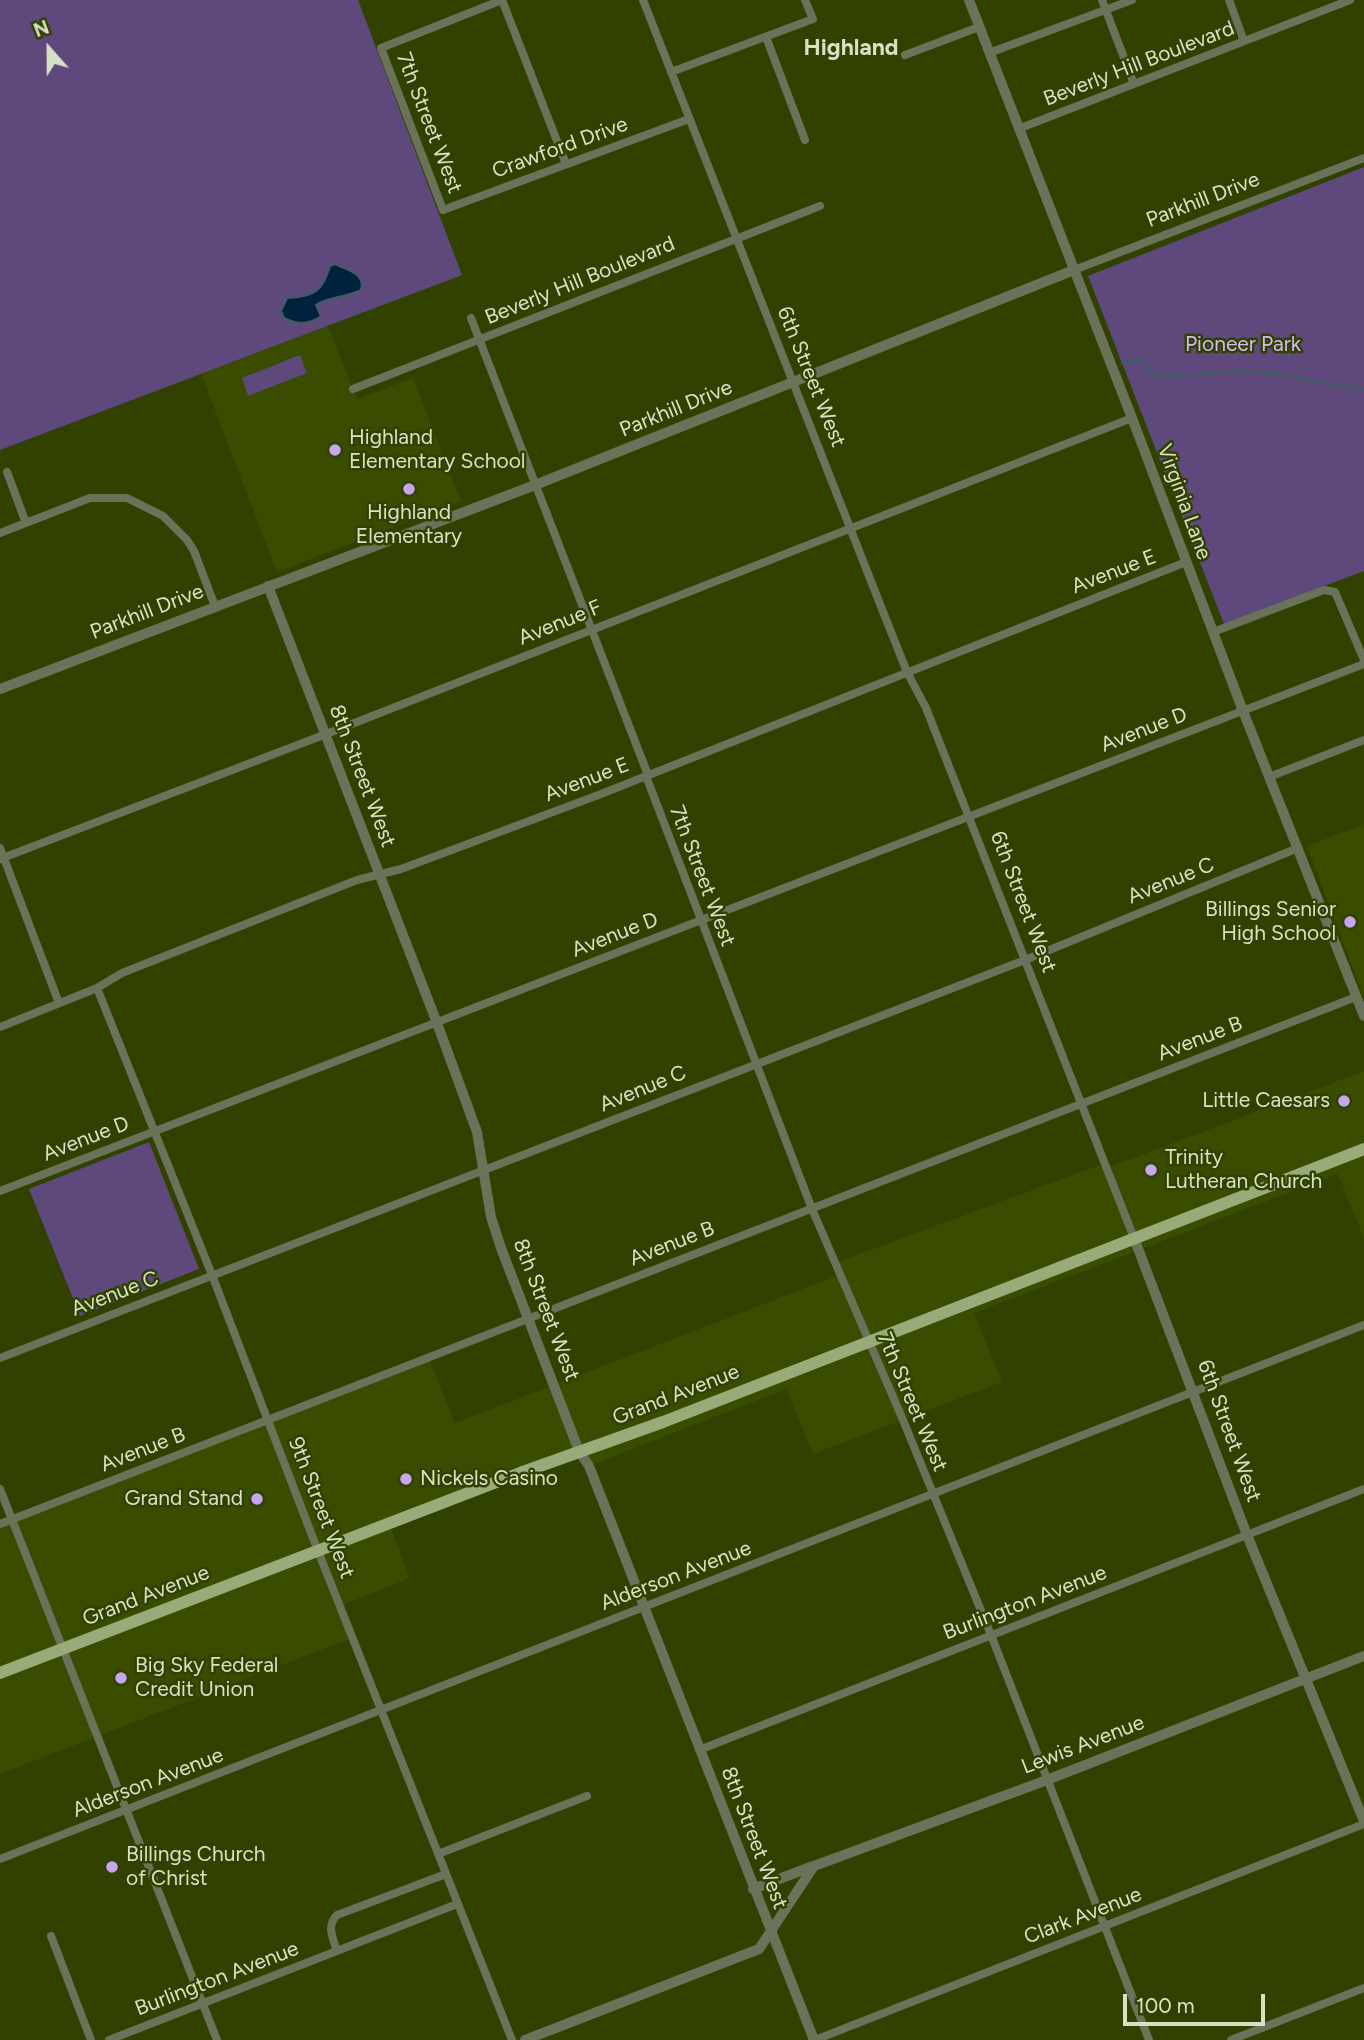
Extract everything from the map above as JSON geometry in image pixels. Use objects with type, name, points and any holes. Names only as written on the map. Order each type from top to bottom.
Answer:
[{"type":"main road","name":"Grand Avenue","points":[[0,1673],[579,1451],[663,1422],[1364,1149]]},
{"type":"street","name":"7th Street West","points":[[443,210],[381,48],[502,0]]},
{"type":"street","points":[[502,0],[566,164]]},
{"type":"street","name":"6th Street West","points":[[643,0],[849,528],[969,817],[1194,1392],[1247,1535],[1364,1822]]},
{"type":"street","points":[[671,72],[813,19],[805,0]]},
{"type":"street","name":"Virginia Lane","points":[[969,0],[1364,1017]]},
{"type":"street","points":[[1102,0],[1134,84]]},
{"type":"street","points":[[989,53],[1132,0]]},
{"type":"street","points":[[1229,0],[1244,41]]},
{"type":"street","name":"Beverly Hill Boulevard","points":[[1018,129],[1350,0]]},
{"type":"street","points":[[905,55],[979,27]]},
{"type":"street","points":[[766,37],[805,140]]},
{"type":"street","name":"Crawford Drive","points":[[443,210],[689,119]]},
{"type":"street","name":"Parkhill Drive","points":[[0,689],[535,485],[1074,270],[1364,158]]},
{"type":"street","name":"Beverly Hill Boulevard","points":[[353,389],[820,206]]},
{"type":"street","name":"7th Street West","points":[[471,318],[593,629],[754,1063],[812,1209],[991,1635],[1149,2040]]},
{"type":"street","name":"Avenue F","points":[[2,858],[1132,418]]},
{"type":"street","points":[[7,472],[26,523]]},
{"type":"street","points":[[0,533],[90,498],[127,498],[163,516],[187,540],[194,551],[215,606]]},
{"type":"street","name":"Avenue E","points":[[0,1027],[97,988],[122,973],[357,880],[401,869],[647,776],[1186,562]]},
{"type":"street","name":"8th Street West","points":[[268,586],[477,1132],[491,1217],[528,1319],[579,1451],[589,1466],[814,2040]]},
{"type":"street","points":[[1213,632],[1324,590],[1335,592],[1364,662]]},
{"type":"street","name":"Avenue D","points":[[0,1191],[1364,662]]},
{"type":"street","points":[[1269,776],[1364,740]]},
{"type":"street","points":[[0,848],[60,1003]]},
{"type":"street","name":"Avenue C","points":[[0,1358],[1025,960],[1298,848]]},
{"type":"street","name":"9th Street West","points":[[97,988],[512,2040]]},
{"type":"street","name":"Avenue B","points":[[0,1524],[1356,997]]},
{"type":"street","name":"Alderson Avenue","points":[[0,1859],[1364,1325]]},
{"type":"street","points":[[0,1489],[217,2040]]},
{"type":"street","name":"Burlington Avenue","points":[[699,1750],[1364,1489]]},
{"type":"street","name":"Lewis Avenue","points":[[753,1889],[1047,1780],[1364,1656]]},
{"type":"street","points":[[438,1854],[587,1796]]},
{"type":"street","name":"Clark Avenue","points":[[814,2040],[1364,1822]]},
{"type":"street","points":[[525,2040],[759,1949],[814,1866]]},
{"type":"street","points":[[337,1951],[330,1928],[331,1920],[337,1915],[446,1874]]},
{"type":"street","name":"Burlington Avenue","points":[[109,2040],[457,1904]]},
{"type":"street","points":[[51,1936],[91,2040]]},
{"type":"street","points":[[1231,2040],[1364,1988]]},
{"type":"shaded area","name":"Highland Elementary School","points":[[328,326],[357,399],[413,378],[461,501],[277,572],[201,374]]},
{"type":"shaded area","name":"Billings Senior High School","points":[[1364,824],[1364,998],[1307,846]]},
{"type":"shaded area","points":[[1364,1071],[1364,1238],[1338,1174],[974,1313],[1002,1382],[813,1454],[786,1389],[589,1466],[579,1451],[389,1523],[410,1578],[340,1606],[352,1638],[0,1774],[0,1524],[428,1357],[455,1423],[839,1275],[835,1263],[1105,1163],[1107,1168]]},
{"type":"green space","points":[[0,0],[358,0],[462,275],[0,450]]},
{"type":"green space","name":"Pioneer Park","points":[[1364,167],[1364,571],[1224,624],[1088,276]]},
{"type":"green space","points":[[300,355],[307,373],[248,396],[242,378]]},
{"type":"green space","points":[[149,1142],[199,1269],[80,1316],[29,1189]]},
{"type":"water","points":[[335,264],[358,276],[362,284],[361,290],[316,305],[321,316],[312,321],[298,323],[284,318],[281,311],[287,298],[316,291],[330,266]]},
{"type":"waterway","points":[[1122,363],[1142,359],[1153,374],[1170,376],[1237,371],[1283,374],[1336,386],[1364,389]]},
{"type":"place","name":"Highland Elementary School","points":[[335,450]]},
{"type":"place","name":"Highland Elementary","points":[[409,489]]},
{"type":"place","name":"Billings Senior High School","points":[[1350,922]]},
{"type":"place","name":"Little Caesars","points":[[1344,1101]]},
{"type":"place","name":"Trinity Lutheran Church","points":[[1151,1170]]},
{"type":"place","name":"Nickels Casino","points":[[406,1479]]},
{"type":"place","name":"Grand Stand","points":[[257,1499]]},
{"type":"place","name":"Big Sky Federal Credit Union","points":[[121,1678]]},
{"type":"place","name":"Billings Church of Christ","points":[[112,1867]]},
{"type":"district","name":"Highland","points":[[851,48]]}]
